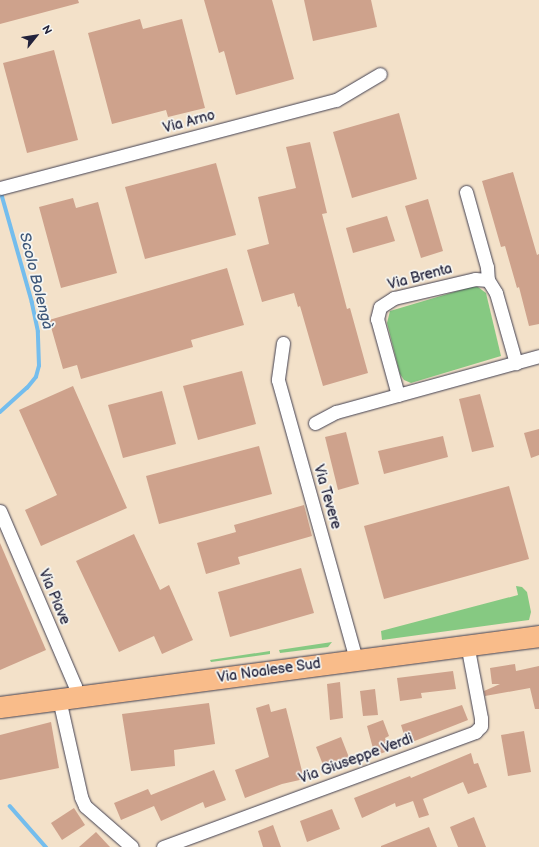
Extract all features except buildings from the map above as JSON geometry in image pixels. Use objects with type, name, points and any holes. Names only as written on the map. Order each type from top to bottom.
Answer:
[{"type":"main road","name":"Via Noalese Sud","points":[[0,707],[467,644],[539,636]]},
{"type":"street","name":"Via Arno","points":[[0,188],[336,100],[380,74]]},
{"type":"street","points":[[466,192],[487,267],[488,280],[496,293],[516,363]]},
{"type":"street","name":"Via Brenta","points":[[398,395],[377,319],[380,307],[394,298],[475,279],[488,280]]},
{"type":"street","name":"Via Tevere","points":[[283,343],[278,380],[356,659]]},
{"type":"street","points":[[314,423],[329,414],[539,356]]},
{"type":"street","name":"Via Piave","points":[[0,510],[75,686],[68,698]]},
{"type":"street","name":"Via Giuseppe Verdi","points":[[163,847],[475,732],[481,726],[481,718],[467,644]]},
{"type":"street","points":[[68,698],[81,797],[85,806],[132,847]]},
{"type":"green space","points":[[471,287],[478,287],[486,293],[501,356],[411,383],[404,380],[400,374],[387,323],[390,311]]},
{"type":"green space","points":[[516,586],[522,587],[527,592],[531,612],[529,620],[382,640],[381,631],[518,595]]},
{"type":"green space","points":[[332,642],[328,647],[280,653],[279,650]]},
{"type":"green space","points":[[270,651],[270,654],[211,662],[210,660]]},
{"type":"waterway","name":"Scolo Bolengà","points":[[0,190],[32,303],[38,332],[39,366],[36,377],[27,388],[0,412]]},
{"type":"waterway","name":"Scolo Bolengà","points":[[10,806],[46,847]]}]
